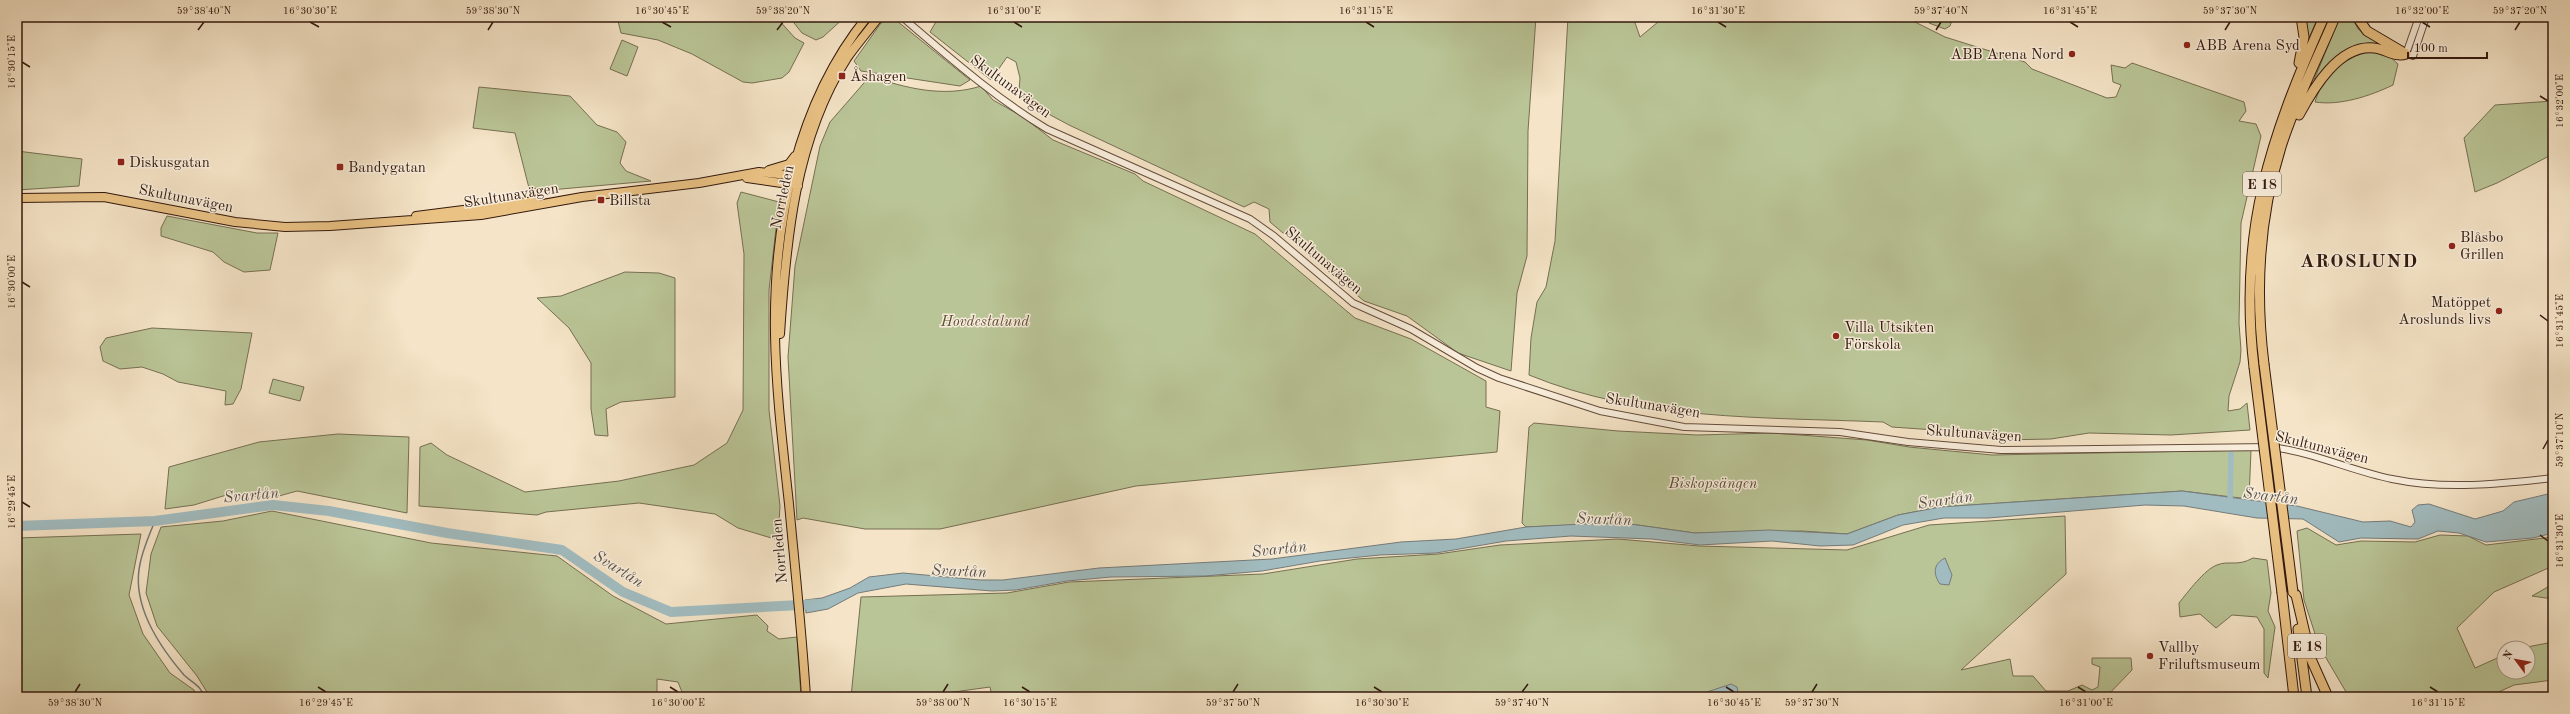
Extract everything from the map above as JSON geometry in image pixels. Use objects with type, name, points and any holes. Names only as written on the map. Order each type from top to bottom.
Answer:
[{"type":"highway","name":"E 18","points":[[2301,17],[2304,41],[2299,109],[2282,146],[2268,198],[2263,234],[2259,314],[2264,364],[2307,697]]},
{"type":"highway","name":"E 18","points":[[2300,89],[2324,17]]},
{"type":"highway","name":"E 18","points":[[2300,89],[2335,17]]},
{"type":"highway","points":[[2357,17],[2367,31],[2409,55]]},
{"type":"highway","name":"E 18","points":[[2292,694],[2282,593],[2254,367],[2249,314],[2252,245],[2260,192],[2286,104],[2300,89],[2339,61],[2359,49],[2374,48],[2400,56],[2409,55]]},
{"type":"highway","name":"E 18","points":[[2293,592],[2296,595],[2311,659],[2328,697]]},
{"type":"main road","name":"Norrleden","points":[[806,697],[779,403],[776,306],[798,151],[815,101],[847,44],[867,17]]},
{"type":"main road","name":"Norrleden","points":[[792,185],[832,86],[847,58],[879,17]]},
{"type":"main road","points":[[759,172],[789,164],[798,151]]},
{"type":"main road","name":"Skultunavägen","points":[[17,198],[104,197],[260,225],[349,225],[481,215],[582,197],[735,177],[759,172],[782,173],[792,185]]},
{"type":"main road","name":"Skultunavägen","points":[[735,177],[781,182],[792,185]]},
{"type":"street","name":"Skultunavägen","points":[[902,17],[977,81],[1033,121],[1069,139],[1250,219],[1318,272],[1344,297],[1362,308],[1411,329],[1450,354],[1498,378],[1600,411],[1684,427],[1840,432],[1908,442],[2001,450],[2271,447],[2296,452],[2380,477],[2414,483],[2483,485],[2553,478]]},
{"type":"street","points":[[2409,55],[2419,17]]},
{"type":"street","points":[[2409,55],[2426,17]]},
{"type":"green space","points":[[617,17],[776,17],[795,38],[804,43],[789,72],[782,78],[752,83],[743,82],[692,54],[658,40],[621,33]]},
{"type":"green space","points":[[796,17],[845,17],[823,37],[816,40],[802,33],[794,23]]},
{"type":"green space","points":[[892,17],[970,80],[960,86],[861,71],[854,61],[881,23]]},
{"type":"green space","points":[[934,17],[1536,17],[1528,131],[1527,256],[1517,293],[1511,371],[1458,353],[1407,316],[1364,301],[1270,222],[1269,209],[1254,202],[1244,207],[1069,125],[1028,103],[1019,91],[1020,78],[1016,62],[1007,57],[991,80],[930,32],[937,20]]},
{"type":"green space","points":[[1568,17],[1633,17],[1640,37],[1664,17],[1887,17],[1915,22],[1945,37],[2025,62],[2032,69],[2107,98],[2116,97],[2121,85],[2113,82],[2111,65],[2125,68],[2132,63],[2244,102],[2246,111],[2239,121],[2256,124],[2261,136],[2241,223],[2239,323],[2241,350],[2240,362],[2229,396],[2228,411],[2240,409],[2247,403],[2250,430],[2171,435],[2089,433],[2051,439],[2003,440],[1949,431],[1892,427],[1883,422],[1748,417],[1659,409],[1615,401],[1571,390],[1529,375],[1531,338],[1537,302],[1546,287],[1555,241]]},
{"type":"green space","points":[[1928,17],[1953,17],[1950,26],[1945,29],[1929,23]]},
{"type":"green space","points":[[2304,17],[2318,17],[2307,43]]},
{"type":"green space","points":[[2340,17],[2352,17],[2358,29],[2384,47],[2357,46],[2315,82],[2314,80]]},
{"type":"green space","points":[[622,40],[638,47],[627,76],[610,69]]},
{"type":"green space","points":[[2376,51],[2389,56],[2398,64],[2393,85],[2375,93],[2355,99],[2334,103],[2315,102],[2324,83],[2330,74],[2338,67],[2355,56]]},
{"type":"green space","name":"Hovdestalund","points":[[870,76],[911,88],[925,90],[967,90],[981,86],[993,100],[1023,117],[1053,140],[1135,174],[1143,181],[1255,234],[1355,318],[1411,339],[1486,381],[1486,407],[1500,411],[1497,452],[1136,486],[940,529],[865,529],[803,518],[797,520],[788,357],[795,266],[820,146],[830,122]]},
{"type":"green space","points":[[479,87],[570,96],[597,125],[617,132],[626,142],[620,163],[626,171],[651,181],[550,190],[529,188],[515,133],[473,128]]},
{"type":"green space","points":[[2553,101],[2553,154],[2497,183],[2475,192],[2464,138],[2495,105]]},
{"type":"green space","points":[[17,151],[82,159],[79,186],[17,190]]},
{"type":"green space","points":[[741,192],[779,202],[769,290],[769,410],[780,506],[778,540],[738,528],[715,514],[639,503],[546,512],[537,515],[419,506],[420,447],[431,443],[447,455],[525,492],[619,481],[694,465],[727,443],[743,410],[744,254],[737,203]]},
{"type":"green space","points":[[167,216],[257,233],[278,233],[270,270],[244,272],[224,262],[213,252],[161,236],[161,228]]},
{"type":"green space","points":[[625,272],[659,273],[675,278],[675,397],[621,402],[606,409],[608,436],[595,435],[591,409],[591,363],[569,328],[537,298],[561,296]]},
{"type":"green space","points":[[152,328],[252,333],[241,389],[233,404],[225,405],[226,391],[178,382],[163,374],[142,367],[120,369],[103,361],[100,347],[106,338]]},
{"type":"green space","points":[[273,379],[304,387],[300,401],[269,393]]},
{"type":"green space","name":"Biskopsängen","points":[[1534,423],[1618,431],[1697,435],[1773,433],[1867,440],[1909,447],[1992,455],[2251,450],[2249,499],[2182,491],[1940,507],[1898,515],[1847,534],[1802,531],[1695,533],[1623,523],[1526,527],[1522,523],[1529,427]]},
{"type":"green space","points":[[338,434],[409,437],[407,513],[297,491],[279,496],[223,496],[194,505],[165,509],[169,467],[259,442]]},
{"type":"green space","points":[[272,511],[431,543],[557,556],[613,596],[666,624],[757,615],[768,626],[767,631],[779,639],[797,637],[801,697],[684,697],[678,682],[657,679],[657,697],[210,697],[197,676],[157,626],[146,593],[151,554],[161,527],[223,521]]},
{"type":"green space","points":[[2065,516],[2066,574],[1961,670],[2010,659],[2013,676],[2033,676],[2046,691],[2068,691],[2082,685],[2092,690],[2098,687],[2100,667],[2092,664],[2092,658],[2131,658],[2132,670],[2106,697],[992,697],[990,687],[918,697],[851,697],[861,597],[1007,593],[1069,582],[1263,574],[1357,559],[1438,554],[1500,545],[1618,539],[1699,546],[1847,550],[1929,525]]},
{"type":"green space","points":[[2307,528],[2336,545],[2361,541],[2415,542],[2440,535],[2468,536],[2486,545],[2553,537],[2553,566],[2494,592],[2457,628],[2475,668],[2496,659],[2496,680],[2536,680],[2536,645],[2553,642],[2553,680],[2514,685],[2488,697],[2349,697],[2319,646],[2304,600],[2297,531]]},
{"type":"green space","points":[[141,534],[129,595],[143,634],[170,673],[194,690],[197,697],[17,697],[17,538]]},
{"type":"green space","points":[[2253,558],[2267,560],[2271,593],[2268,611],[2275,627],[2268,678],[2264,673],[2264,629],[2257,617],[2232,615],[2216,628],[2200,614],[2180,617],[2179,603],[2207,571],[2217,565],[2225,563],[2238,563]]},
{"type":"green space","points":[[2553,584],[2553,599],[2532,596]]},
{"type":"water","points":[[2182,491],[2297,506],[2363,522],[2390,521],[2411,527],[2415,522],[2412,510],[2418,505],[2429,504],[2475,519],[2503,511],[2514,502],[2548,494],[2553,495],[2553,533],[2533,538],[2486,542],[2459,533],[2438,531],[2418,539],[2361,538],[2339,542],[2303,519],[2257,518],[2184,506],[2145,505],[1988,518],[1944,518],[1903,525],[1853,545],[1820,546],[1772,541],[1700,545],[1652,539],[1571,536],[1506,541],[1436,553],[1380,555],[1320,561],[1262,571],[1205,576],[1111,577],[1067,581],[1016,590],[992,591],[906,584],[858,593],[828,609],[806,613],[805,600],[822,598],[850,588],[869,577],[903,573],[980,580],[1003,580],[1099,568],[1272,559],[1401,542],[1456,539],[1526,527],[1583,524],[1623,523],[1695,533],[1769,530],[1847,534],[1898,515],[1940,507]]},
{"type":"water","points":[[1945,558],[1952,575],[1949,585],[1940,584],[1935,573],[1938,563]]},
{"type":"water","points":[[1731,684],[1737,687],[1739,697],[1692,697]]},
{"type":"waterway","points":[[2230,503],[2231,454]]},
{"type":"waterway","name":"Svartån","points":[[17,526],[155,521],[273,505],[329,511],[447,533],[562,550],[623,592],[671,612],[819,604]]},
{"type":"waterway","points":[[155,521],[144,547],[140,564],[138,579],[143,609],[149,624],[165,651],[184,675],[201,690],[204,697]]},
{"type":"place","name":"ABB Arena Syd","points":[[2187,45]]},
{"type":"place","name":"ABB Arena Nord","points":[[2072,54]]},
{"type":"place","name":"Åshagen","points":[[842,76]]},
{"type":"place","name":"Diskusgatan","points":[[121,162]]},
{"type":"place","name":"Bandygatan","points":[[340,167]]},
{"type":"place","name":"Billsta","points":[[601,200]]},
{"type":"place","name":"Blåsbo Grillen","points":[[2452,246]]},
{"type":"place","name":"Matöppet Aroslunds livs","points":[[2499,311]]},
{"type":"place","name":"Villa Utsikten Förskola","points":[[1836,336]]},
{"type":"place","name":"Vallby Friluftsmuseum","points":[[2150,656]]},
{"type":"district","name":"AROSLUND","points":[[2359,260]]}]
